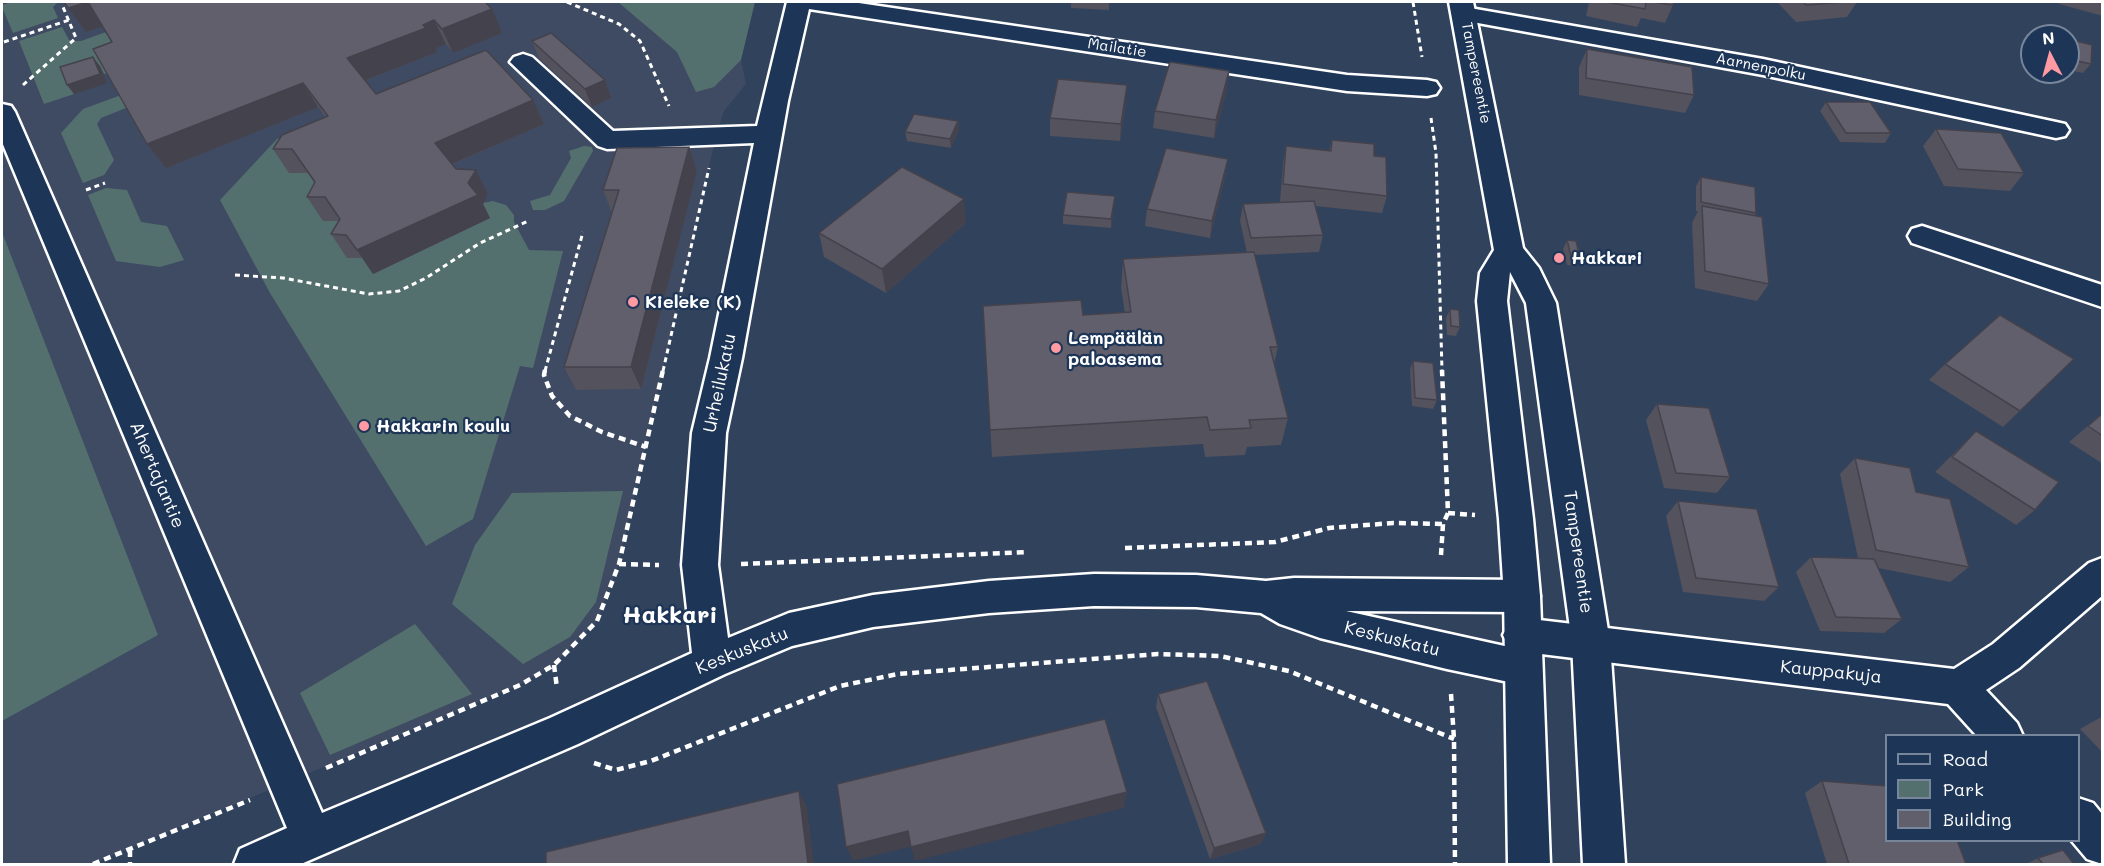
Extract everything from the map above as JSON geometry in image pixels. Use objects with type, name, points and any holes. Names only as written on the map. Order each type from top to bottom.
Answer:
[{"type":"street","name":"Urheilukatu","points":[[712,662],[700,565],[709,433],[726,358],[769,134],[799,2]]},
{"type":"street","name":"Mailatie","points":[[808,2],[1347,83],[1427,88]]},
{"type":"street","name":"Aarnenpolku","points":[[1463,8],[1763,67],[2056,129]]},
{"type":"street","name":"Tampereentie","points":[[1463,8],[1509,250],[1529,276],[1541,303],[1591,643],[1604,864]]},
{"type":"street","points":[[523,62],[607,140],[769,134]]},
{"type":"street","name":"Ahertajantie","points":[[2,112],[312,838]]},
{"type":"street","points":[[1922,236],[2103,296]]},
{"type":"street","points":[[1509,250],[1495,273],[1492,301],[1516,519],[1522,597],[1529,864]]},
{"type":"street","points":[[2002,734],[1958,687],[2007,656],[2103,574]]},
{"type":"street","name":"Keskuskatu","points":[[255,864],[564,731],[712,662],[789,630],[873,611],[989,597],[1094,590],[1196,591],[1266,597],[1294,594],[1443,594],[1522,597]]},
{"type":"street","name":"Keskuskatu","points":[[1266,597],[1293,612],[1320,621],[1447,652],[1523,651]]},
{"type":"street","name":"Kauppakuja","points":[[1523,651],[1591,643],[1958,687]]},
{"type":"street","points":[[2080,819],[2103,844]]},
{"type":"path","points":[[23,85],[76,38],[63,7],[72,2]]},
{"type":"path","points":[[567,2],[619,24],[640,41],[670,109]]},
{"type":"path","points":[[1413,2],[1436,153],[1439,326],[1448,513],[1443,524],[1443,594]]},
{"type":"path","points":[[4,42],[69,20]]},
{"type":"path","points":[[93,864],[289,784],[520,685],[554,665],[597,621],[619,564],[716,136]]},
{"type":"path","points":[[86,190],[105,183]]},
{"type":"path","points":[[235,275],[293,279],[369,294],[399,291],[426,278],[480,243],[528,221]]},
{"type":"path","points":[[583,232],[544,375],[552,396],[570,416],[602,432],[646,447]]},
{"type":"path","points":[[1122,548],[1275,542],[1329,528],[1393,523],[1443,524]]},
{"type":"path","points":[[619,564],[700,565],[1039,551]]},
{"type":"path","points":[[1447,652],[1454,739],[1455,864]]},
{"type":"path","points":[[554,665],[564,731],[589,762],[616,770],[651,761],[840,686],[898,674],[1158,654],[1220,656],[1289,671],[1454,739]]},
{"type":"path","points":[[130,850],[130,864]]},
{"type":"shaded area","name":"Hakkarin koulu","points":[[2,2],[692,2],[741,60],[746,84],[724,111],[716,136],[619,564],[597,621],[554,665],[520,685],[92,864],[2,864],[2,721],[158,635],[2,232]]},
{"type":"green space","points":[[12,2],[58,2],[53,7],[58,18],[13,33],[2,7]]},
{"type":"green space","points":[[618,2],[755,2],[741,60],[714,87],[696,92],[677,52]]},
{"type":"green space","points":[[62,27],[69,40],[74,41],[81,41],[109,31],[130,66],[104,74],[100,66],[68,77],[74,94],[44,104],[19,41]]},
{"type":"green space","points":[[124,94],[131,106],[101,118],[97,124],[114,160],[104,175],[83,183],[61,133],[83,109]]},
{"type":"green space","points":[[326,119],[290,172],[308,173],[341,221],[348,258],[362,258],[481,207],[483,203],[493,201],[506,205],[514,215],[514,222],[529,250],[563,251],[533,368],[520,366],[473,519],[426,546],[270,293],[220,200],[277,139]]},
{"type":"green space","points":[[584,146],[592,147],[593,151],[564,201],[545,210],[533,210],[530,201],[550,195],[571,158],[569,151]]},
{"type":"green space","points":[[106,188],[127,190],[141,222],[167,226],[184,260],[160,267],[116,261],[88,195]]},
{"type":"green space","points":[[2,232],[158,635],[2,721]]},
{"type":"green space","points":[[623,491],[596,602],[570,637],[523,664],[452,604],[475,545],[512,493]]},
{"type":"green space","points":[[415,624],[472,694],[330,755],[300,693]]},
{"type":"building","points":[[64,2],[88,2],[68,8]]},
{"type":"building","points":[[88,2],[485,2],[492,9],[442,29],[434,20],[423,25],[426,28],[347,58],[376,94],[486,50],[533,100],[435,143],[456,169],[476,170],[468,183],[478,195],[357,250],[346,235],[331,234],[340,219],[325,197],[307,197],[315,182],[292,149],[273,149],[282,135],[328,116],[303,83],[147,144],[93,49],[112,42]]},
{"type":"building","points":[[1607,2],[1646,2],[1645,9]]},
{"type":"building","points":[[1654,2],[1674,2],[1673,5]]},
{"type":"building","points":[[1803,2],[1844,2],[1806,5]]},
{"type":"building","points":[[551,33],[605,80],[585,89],[532,41]]},
{"type":"building","points":[[2080,42],[2092,45],[2091,64],[2080,62]]},
{"type":"building","points":[[1587,49],[1692,67],[1694,95],[1586,78]]},
{"type":"building","points":[[93,57],[100,74],[67,85],[60,67]]},
{"type":"building","points":[[1170,62],[1229,71],[1216,120],[1155,111]]},
{"type":"building","points":[[1058,79],[1127,85],[1121,124],[1050,118]]},
{"type":"building","points":[[1826,102],[1870,102],[1891,133],[1846,133]]},
{"type":"building","points":[[914,114],[958,121],[950,139],[905,132]]},
{"type":"building","points":[[1936,129],[2001,133],[2024,173],[1958,169]]},
{"type":"building","points":[[1332,140],[1374,144],[1374,156],[1386,157],[1387,196],[1283,184],[1286,146],[1331,151]]},
{"type":"building","name":"Kieleke (K)","points":[[689,147],[631,367],[564,367],[619,190],[603,190],[617,148]]},
{"type":"building","points":[[1166,148],[1228,159],[1212,221],[1147,209]]},
{"type":"building","points":[[902,167],[964,199],[882,269],[819,233]]},
{"type":"building","points":[[1701,177],[1755,187],[1756,213],[1701,202]]},
{"type":"building","points":[[1067,192],[1115,196],[1111,219],[1063,215]]},
{"type":"building","points":[[1314,201],[1323,235],[1251,238],[1243,204]]},
{"type":"building","points":[[1702,206],[1762,217],[1769,284],[1705,271]]},
{"type":"building","points":[[1567,240],[1576,241],[1580,257],[1571,256]]},
{"type":"building","points":[[1254,252],[1278,347],[1270,347],[1288,418],[1249,420],[1251,428],[1210,430],[1207,417],[990,430],[983,306],[1081,300],[1083,315],[1131,312],[1123,259]]},
{"type":"building","points":[[1450,309],[1459,310],[1460,327],[1451,326]]},
{"type":"building","points":[[2000,315],[2074,359],[2020,411],[1945,364]]},
{"type":"building","points":[[1413,361],[1433,363],[1437,400],[1415,398]]},
{"type":"building","points":[[1657,404],[1709,408],[1730,477],[1676,473]]},
{"type":"building","points":[[2103,413],[2103,436],[2088,426]]},
{"type":"building","points":[[1976,431],[2059,482],[2035,510],[1952,457]]},
{"type":"building","points":[[1855,458],[1910,468],[1916,492],[1950,499],[1969,567],[1876,550]]},
{"type":"building","points":[[1678,501],[1757,509],[1779,587],[1696,578]]},
{"type":"building","points":[[1811,557],[1874,559],[1902,619],[1836,617]]},
{"type":"building","points":[[1207,681],[1266,833],[1214,848],[1158,694]]},
{"type":"building","points":[[1105,719],[1127,792],[911,847],[908,831],[846,847],[837,784]]},
{"type":"building","points":[[1822,781],[1885,786],[1885,842],[1958,842],[1966,864],[1849,864]]},
{"type":"building","points":[[799,791],[808,864],[546,864],[546,852]]},
{"type":"building","points":[[2063,850],[2074,864],[2043,864],[2038,858]]},
{"type":"place","name":"Hakkari","points":[[1559,258]]},
{"type":"place","name":"Kieleke (K)","points":[[633,302]]},
{"type":"place","name":"Lempäälän paloasema","points":[[1056,348]]},
{"type":"place","name":"Hakkarin koulu","points":[[364,426]]},
{"type":"district","name":"Hakkari","points":[[670,616]]}]
